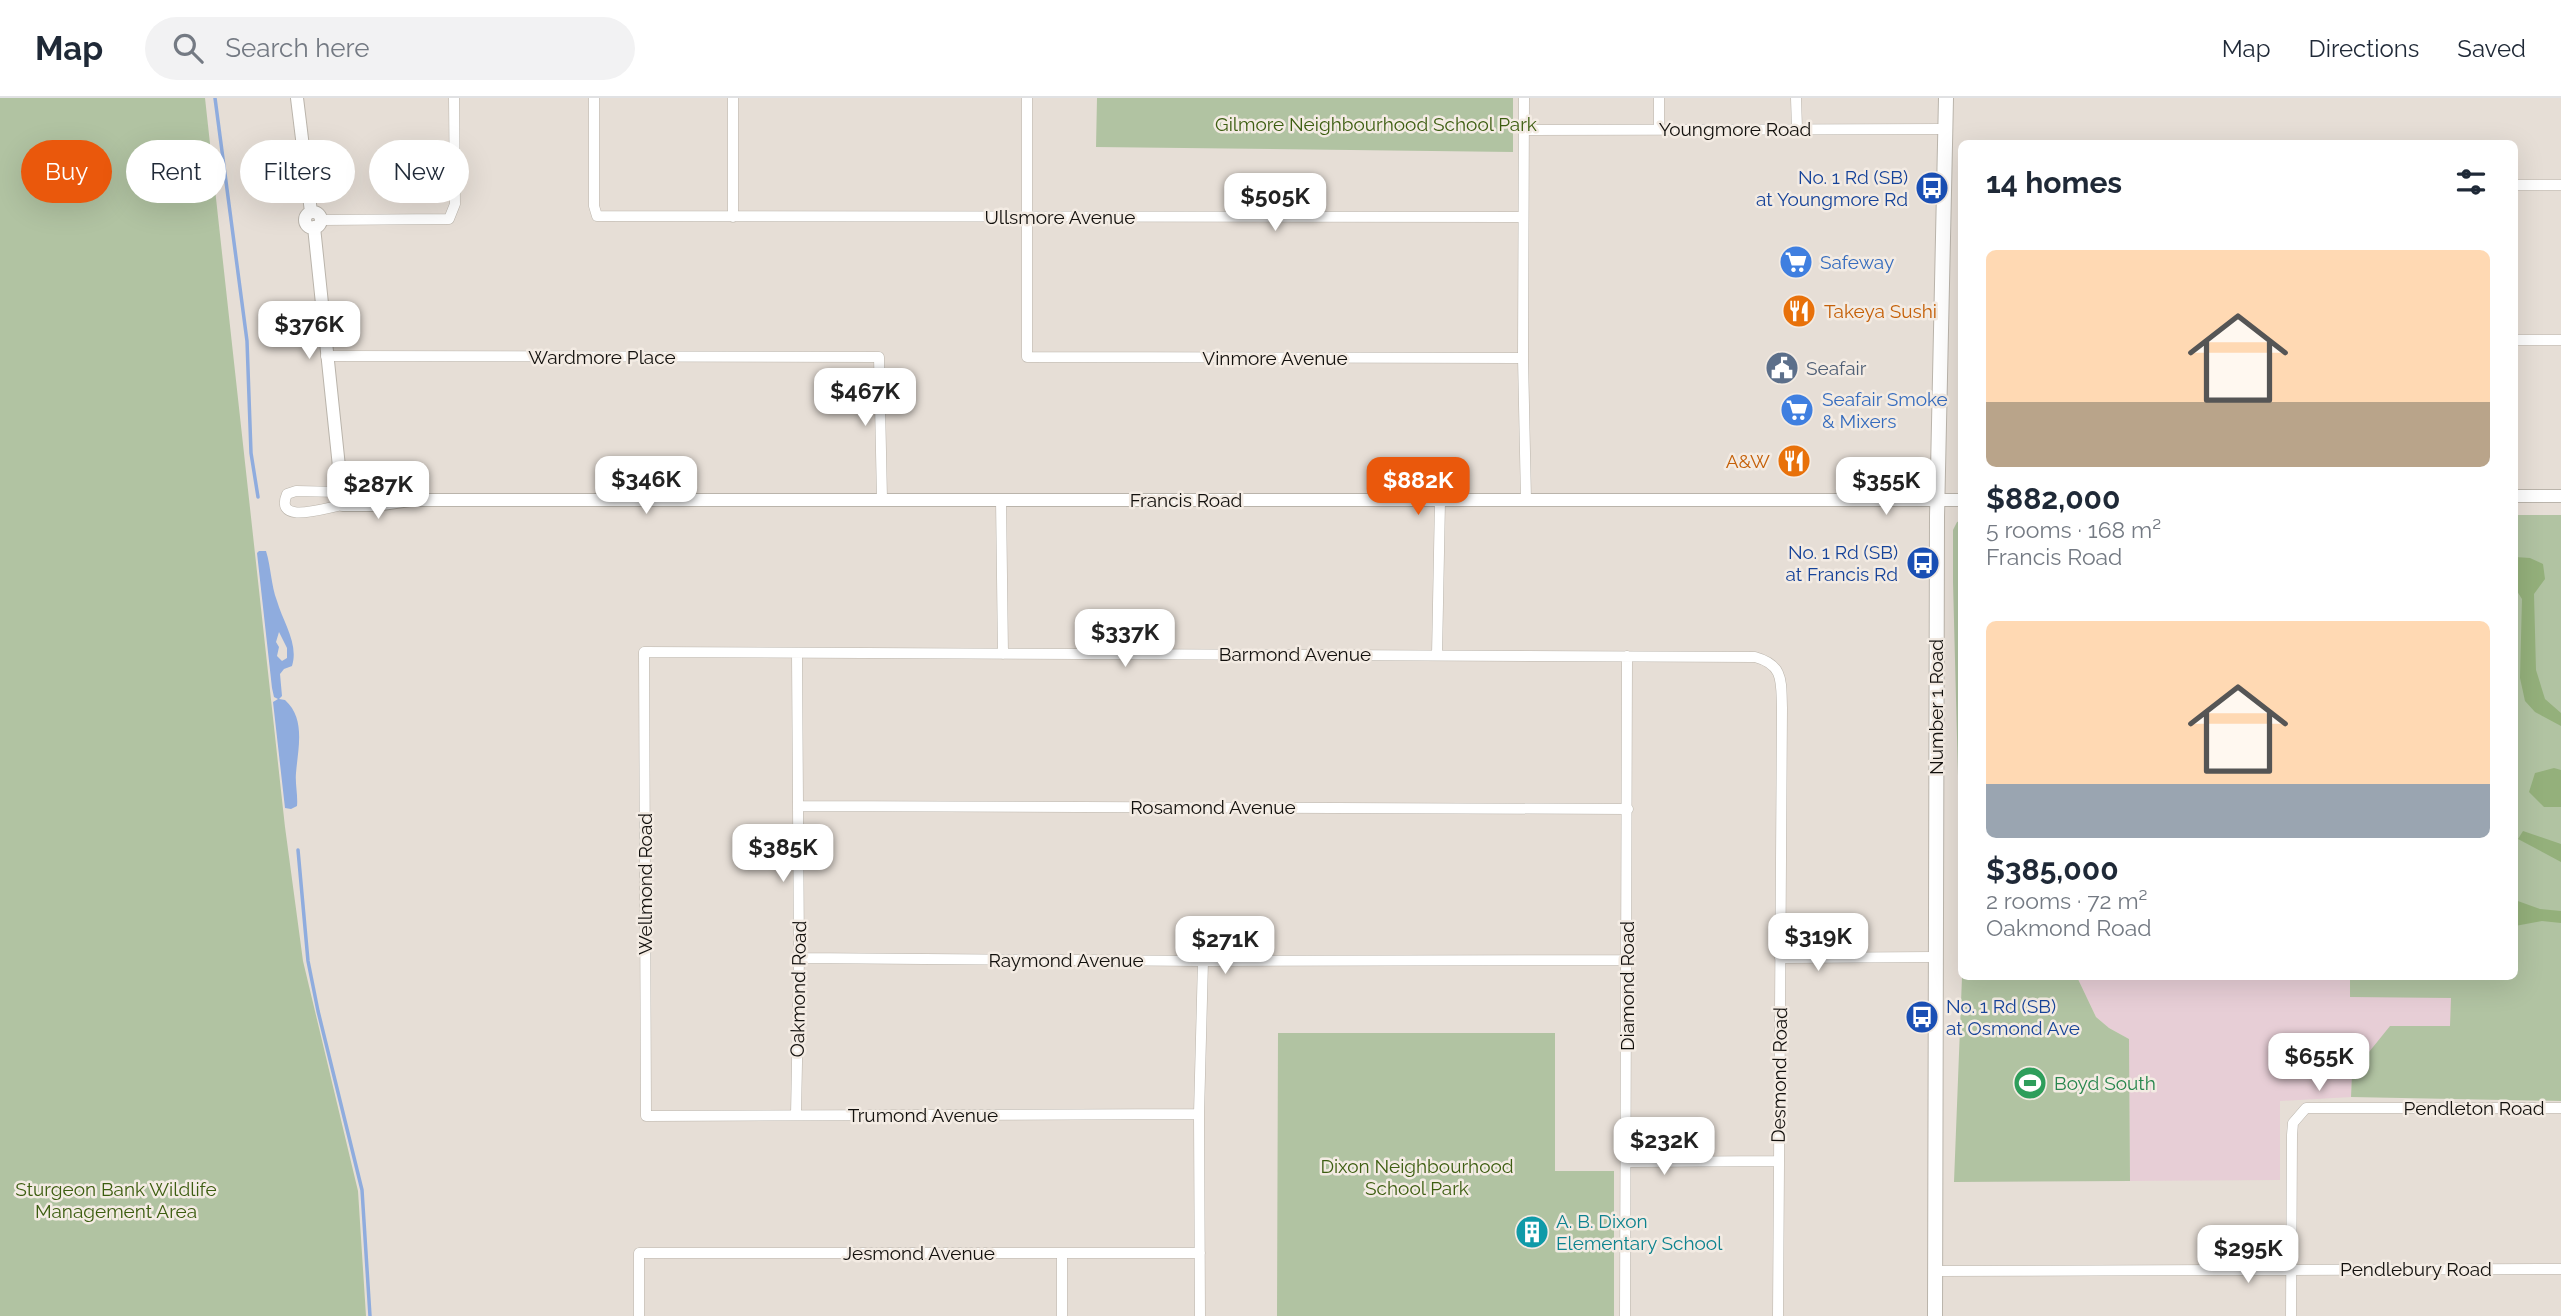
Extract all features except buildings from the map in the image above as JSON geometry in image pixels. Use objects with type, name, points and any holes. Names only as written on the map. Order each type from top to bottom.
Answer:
[{"type":"main road","name":"Number 1 Road","points":[[1935,1316],[1937,500],[1946,98]]},
{"type":"street","points":[[297,98],[315,220],[326,356],[342,499]]},
{"type":"street","points":[[315,220],[449,219],[455,204],[454,98]]},
{"type":"street","name":"Ullsmore Avenue","points":[[594,98],[594,206],[597,216],[1523,218]]},
{"type":"street","points":[[733,98],[733,217]]},
{"type":"street","points":[[1027,98],[1027,217]]},
{"type":"street","points":[[1524,98],[1525,500]]},
{"type":"street","points":[[1659,98],[1659,129]]},
{"type":"street","points":[[1797,98],[1797,128]]},
{"type":"street","name":"Youngmore Road","points":[[1525,130],[1945,129]]},
{"type":"street","points":[[2518,185],[2561,185]]},
{"type":"street","name":"Vinmore Avenue","points":[[1027,217],[1027,357],[1523,358]]},
{"type":"street","points":[[2518,340],[2561,340]]},
{"type":"street","name":"Wardmore Place","points":[[326,356],[879,357],[882,499]]},
{"type":"street","name":"Francis Road","points":[[342,499],[296,491],[287,495],[285,504],[288,510],[296,514],[342,499],[373,494],[410,500],[1958,500]]},
{"type":"street","points":[[2518,496],[2561,496]]},
{"type":"street","points":[[1001,499],[1003,654]]},
{"type":"street","points":[[1437,655],[1440,501]]},
{"type":"street","name":"Barmond Avenue","points":[[644,652],[1755,657],[1769,661],[1776,667]]},
{"type":"street","name":"Wellmond Road","points":[[644,652],[646,1116]]},
{"type":"street","name":"Oakmond Road","points":[[796,1115],[799,958],[797,653]]},
{"type":"street","name":"Diamond Road","points":[[1625,1316],[1627,656]]},
{"type":"street","name":"Desmond Road","points":[[1776,667],[1782,686],[1778,1316]]},
{"type":"street","name":"Rosamond Avenue","points":[[798,806],[1628,809]]},
{"type":"street","points":[[1780,958],[1936,957]]},
{"type":"street","name":"Raymond Avenue","points":[[799,958],[1627,960]]},
{"type":"street","points":[[1200,1316],[1199,1114],[1203,961]]},
{"type":"street","name":"Pendleton Road","points":[[2291,1316],[2292,1135],[2293,1124],[2306,1108],[2561,1108]]},
{"type":"street","name":"Trumond Avenue","points":[[646,1116],[1199,1114]]},
{"type":"street","points":[[1626,1162],[1778,1161]]},
{"type":"street","name":"Jesmond Avenue","points":[[639,1316],[639,1253],[1200,1252]]},
{"type":"street","points":[[1062,1253],[1062,1316]]},
{"type":"street","name":"Pendlebury Road","points":[[1935,1271],[2561,1269]]},
{"type":"shaded area","points":[[2078,980],[2350,980],[2351,997],[2451,997],[2451,1026],[2352,1073],[2351,1097],[2280,1101],[2280,1180],[2130,1181],[2129,1039],[2096,1017]]},
{"type":"green space","name":"Sturgeon Bank Wildlife Management Area","points":[[0,98],[205,98],[210,140],[126,140],[126,203],[217,203],[285,827],[303,961],[358,1191],[366,1316],[0,1316]]},
{"type":"green space","name":"Gilmore Neighbourhood School Park","points":[[1097,98],[1513,98],[1513,152],[1096,147]]},
{"type":"green space","points":[[2518,515],[2561,515],[2561,1101],[2351,1097],[2352,1073],[2390,1026],[2450,1026],[2451,998],[2350,997],[2350,980],[2518,980]]},
{"type":"green space","points":[[1957,522],[1958,776],[1953,582],[1953,530]]},
{"type":"green space","points":[[2518,557],[2530,558],[2543,564],[2545,579],[2534,594],[2536,670],[2545,699],[2561,713],[2561,726],[2535,712],[2525,701],[2520,678],[2522,599],[2518,593]]},
{"type":"green space","points":[[2554,768],[2561,770],[2561,807],[2544,807],[2529,792],[2535,773]]},
{"type":"green space","points":[[2523,831],[2561,844],[2561,862],[2518,839]]},
{"type":"green space","points":[[2518,901],[2540,909],[2561,911],[2561,923],[2542,921],[2518,925]]},
{"type":"green space","points":[[1962,980],[2078,980],[2096,1017],[2129,1039],[2130,1181],[1954,1182]]},
{"type":"green space","name":"Dixon Neighbourhood School Park","points":[[1278,1033],[1555,1033],[1555,1171],[1614,1171],[1614,1316],[1277,1316]]},
{"type":"water","points":[[266,551],[275,595],[293,650],[292,666],[280,674],[282,696],[279,699],[285,700],[292,708],[299,734],[297,806],[291,809],[285,808],[273,702],[278,699],[274,697],[272,688],[257,553]],"holes":[[[279,632],[287,648],[287,658],[282,661],[277,656],[279,647],[276,642]]]},
{"type":"waterway","points":[[215,98],[247,341],[251,453],[258,497]]},
{"type":"waterway","points":[[298,850],[308,961],[362,1190],[370,1316]]},
{"type":"place","name":"No. 1 Rd (SB) at Youngmore Rd","points":[[1932,188]]},
{"type":"place","name":"Safeway","points":[[1796,262]]},
{"type":"place","name":"Takeya Sushi","points":[[1799,311]]},
{"type":"place","name":"Seafair","points":[[1782,368]]},
{"type":"place","name":"Seafair Smoke & Mixers","points":[[1797,410]]},
{"type":"place","name":"A&W","points":[[1794,461]]},
{"type":"place","name":"No. 1 Rd (SB) at Francis Rd","points":[[1923,563]]},
{"type":"place","name":"No. 1 Rd (SB) at Osmond Ave","points":[[1922,1017]]},
{"type":"place","name":"Boyd South","points":[[2030,1083]]},
{"type":"place","name":"A. B. Dixon Elementary School","points":[[1532,1232]]}]
